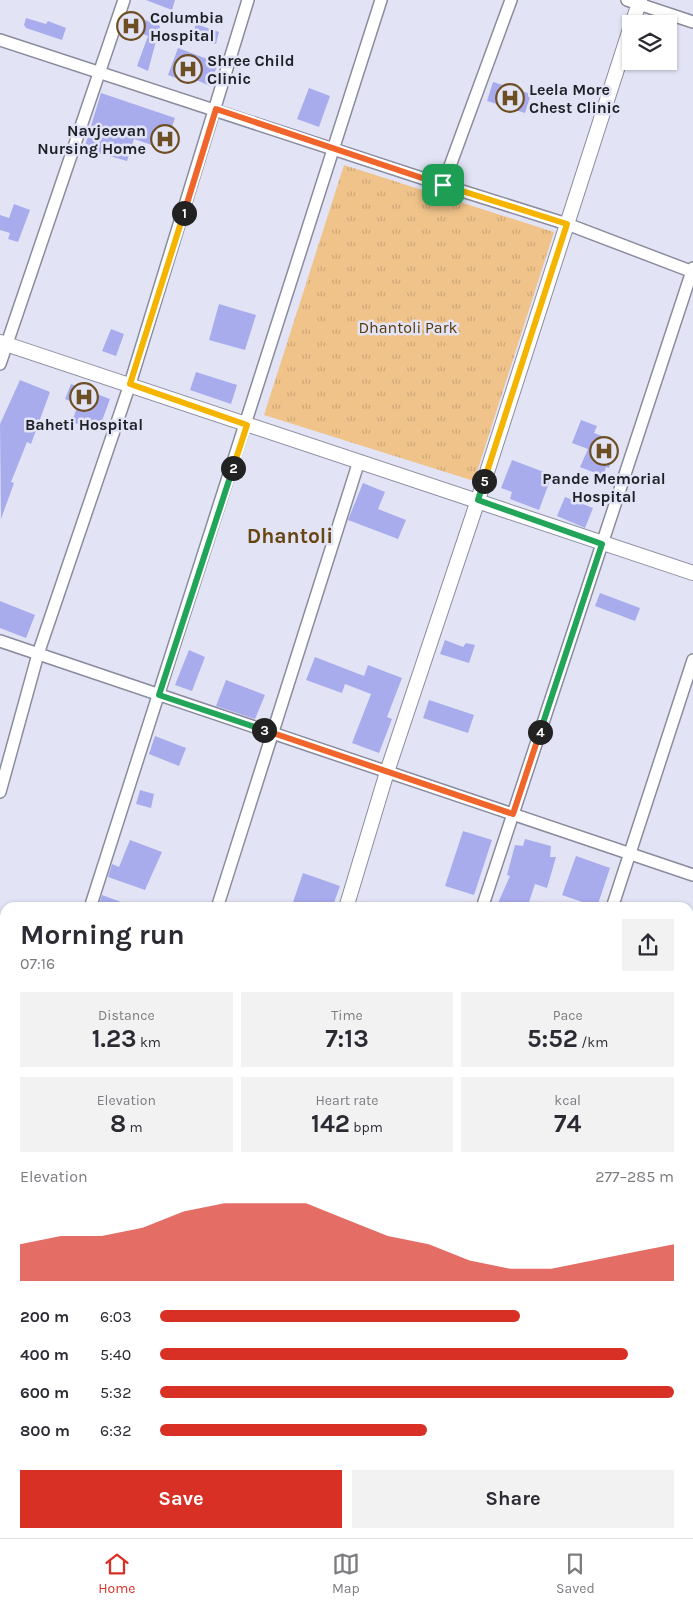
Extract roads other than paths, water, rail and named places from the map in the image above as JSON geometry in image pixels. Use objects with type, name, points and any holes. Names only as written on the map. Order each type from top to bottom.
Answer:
[{"type":"street","points":[[0,364],[4,343],[124,0]]},
{"type":"street","points":[[0,792],[38,654],[130,384],[248,0]]},
{"type":"street","points":[[92,902],[247,425],[332,150],[382,0]]},
{"type":"street","points":[[443,185],[511,0]]},
{"type":"street","points":[[633,15],[635,1],[693,22]]},
{"type":"street","points":[[0,40],[216,109],[332,150],[567,224],[693,270],[484,902]]},
{"type":"street","points":[[348,902],[387,772],[478,500],[622,56]]},
{"type":"street","points":[[4,343],[693,573]]},
{"type":"street","points":[[219,902],[359,461]]},
{"type":"street","points":[[0,642],[693,875]]},
{"type":"street","points":[[614,902],[693,660]]},
{"type":"place","name":"Columbia Hospital","points":[[131,26]]},
{"type":"place","name":"Shree Child Clinic","points":[[188,69]]},
{"type":"place","name":"Leela More Chest Clinic","points":[[510,98]]},
{"type":"place","name":"Navjeevan Nursing Home","points":[[165,139]]},
{"type":"place","name":"Baheti Hospital","points":[[84,397]]},
{"type":"place","name":"Pande Memorial Hospital","points":[[604,451]]},
{"type":"district","name":"Dhantoli","points":[[290,536]]},
{"type":"park label","name":"Dhantoli Park","points":[[408,327]]}]
